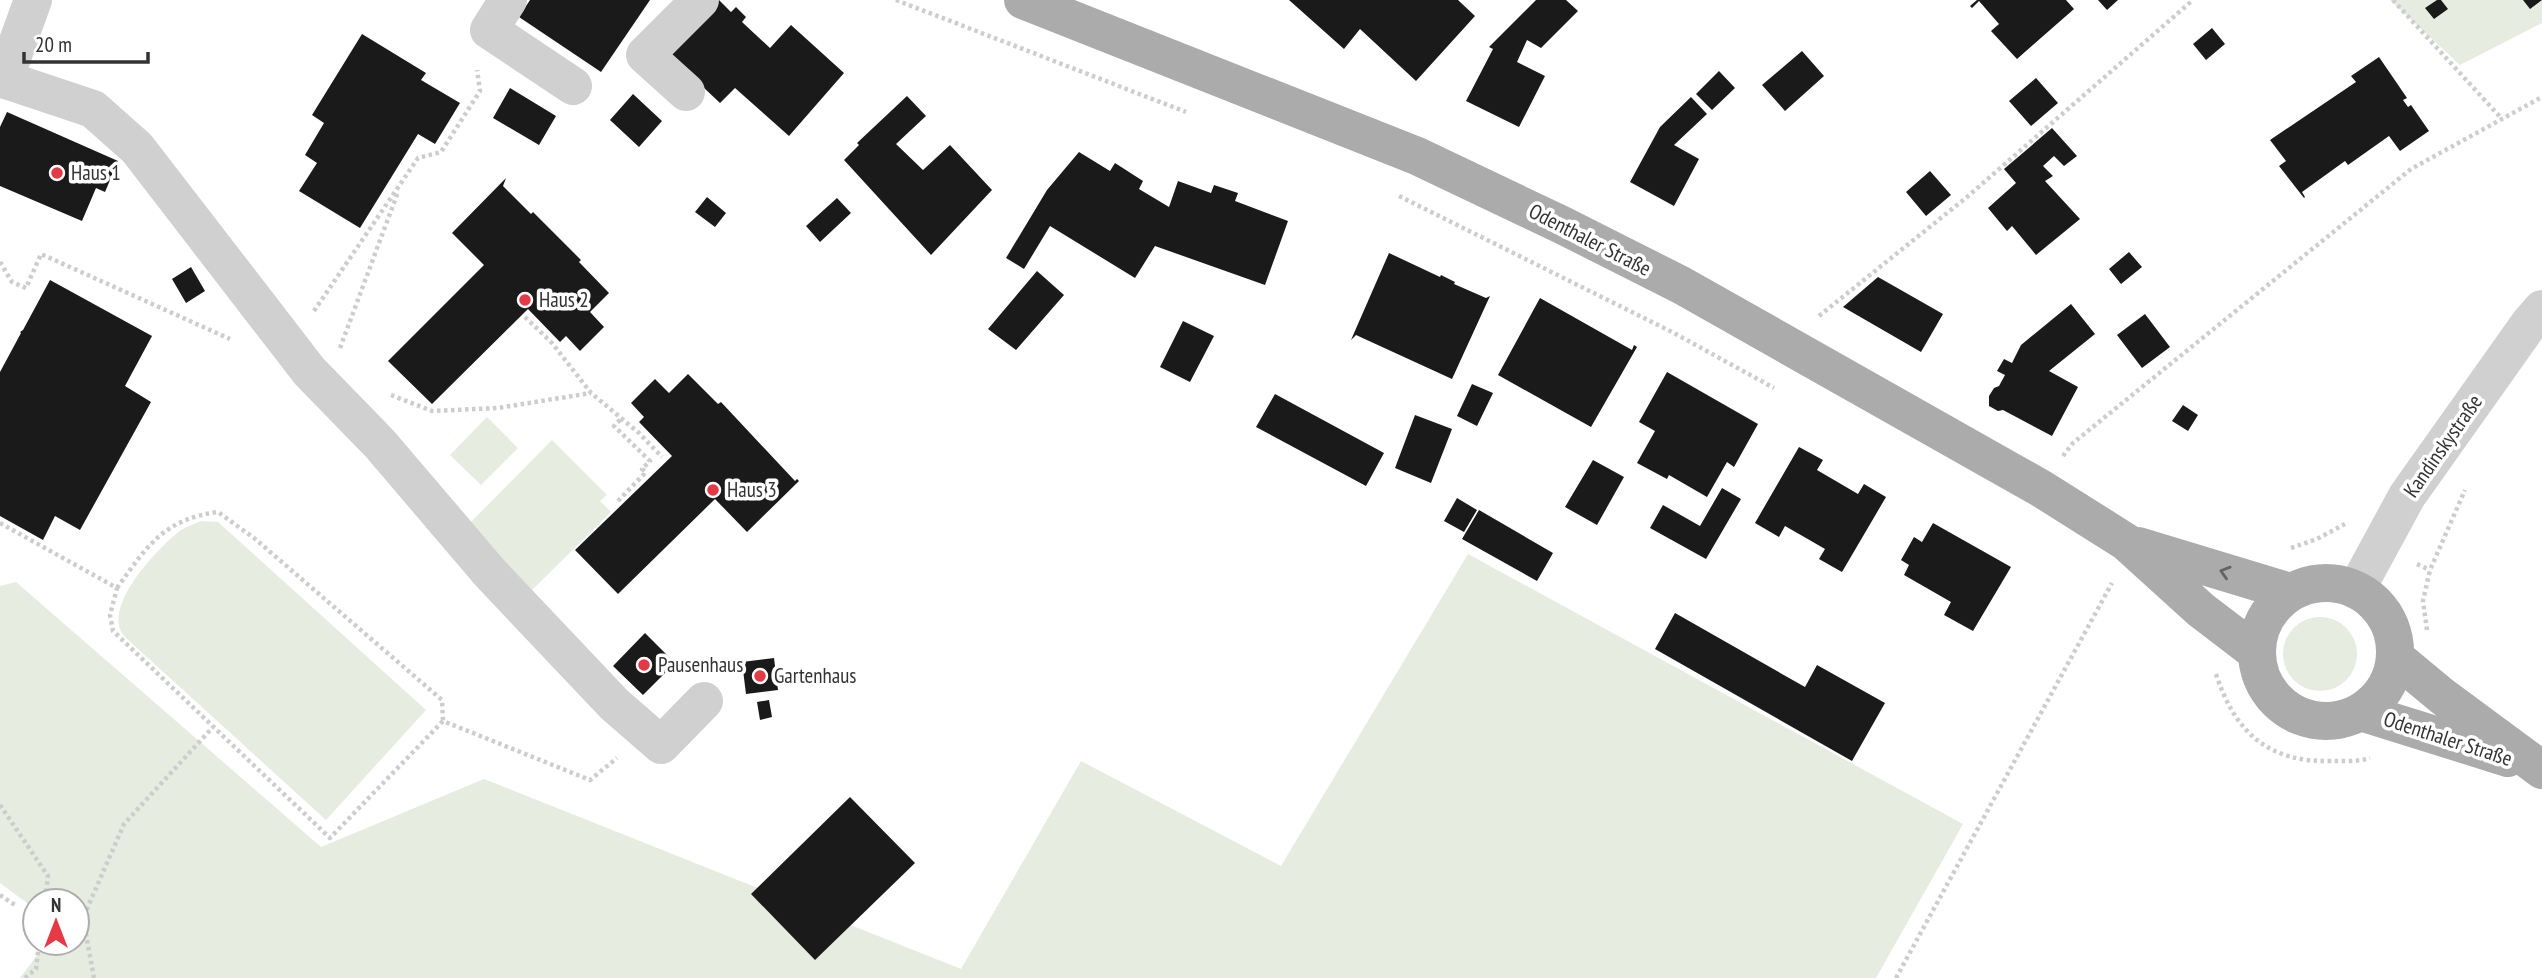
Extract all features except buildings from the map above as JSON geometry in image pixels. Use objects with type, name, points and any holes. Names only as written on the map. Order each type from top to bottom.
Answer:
[{"type":"main road","name":"Odenthaler Straße","points":[[1023,0],[1417,156],[1681,285],[2042,489],[2121,558],[2201,610],[2256,652]]},
{"type":"main road","name":"Odenthaler Straße","points":[[2121,558],[2290,592]]},
{"type":"main road","points":[[2334,583],[2356,590],[2378,606],[2392,630],[2395,657],[2389,678],[2378,698],[2361,712],[2338,720],[2314,720],[2291,712],[2273,696],[2261,676],[2256,652],[2260,629],[2272,608],[2290,592],[2311,584],[2334,583]]},
{"type":"main road","name":"Odenthaler Straße","points":[[2395,657],[2539,769]]},
{"type":"main road","name":"Odenthaler Straße","points":[[2361,712],[2539,769]]},
{"type":"street","points":[[33,0],[2,79],[93,109],[137,148],[289,347],[380,444],[500,583],[614,704],[661,745],[704,701]]},
{"type":"street","points":[[508,0],[489,30],[573,86]]},
{"type":"street","points":[[686,92],[645,55],[700,0]]},
{"type":"street","name":"Kandinskystraße","points":[[2356,590],[2407,496],[2521,334],[2542,309]]},
{"type":"path","points":[[896,0],[1196,116]]},
{"type":"path","points":[[1819,316],[1966,197],[2193,0]]},
{"type":"path","points":[[2393,0],[2502,119]]},
{"type":"path","points":[[0,262],[12,282],[26,288],[41,254],[275,358],[289,347],[418,158],[441,152],[480,91],[477,68]]},
{"type":"path","points":[[2042,489],[2073,443],[2411,169],[2542,97]]},
{"type":"path","points":[[325,388],[401,183]]},
{"type":"path","points":[[1397,195],[1674,333],[1783,393]]},
{"type":"path","points":[[526,317],[552,343],[591,393],[622,418],[662,457]]},
{"type":"path","points":[[382,391],[432,411],[498,408],[591,393]]},
{"type":"path","points":[[618,500],[646,472],[642,469],[650,461],[614,426],[622,418]]},
{"type":"path","points":[[2429,640],[2423,601],[2430,570],[2468,482]]},
{"type":"path","points":[[218,512],[254,538],[442,700],[443,721],[330,838],[113,631],[110,615],[117,588],[136,561],[163,532],[192,515],[218,512]]},
{"type":"path","points":[[0,523],[117,588]]},
{"type":"path","points":[[2283,551],[2318,539],[2344,523]]},
{"type":"path","points":[[1896,978],[2121,558]]},
{"type":"path","points":[[2214,667],[2224,698],[2246,731],[2275,753],[2311,761],[2364,760],[2402,750],[2423,730]]},
{"type":"path","points":[[443,721],[590,780],[647,733]]},
{"type":"path","points":[[94,978],[83,918],[124,824],[213,727]]},
{"type":"path","points":[[0,805],[48,876],[47,887]]},
{"type":"path","points":[[0,895],[15,905]]},
{"type":"path","points":[[25,978],[36,969],[37,957]]},
{"type":"shaded area","points":[[2390,0],[2542,0],[2542,23],[2460,65]]},
{"type":"shaded area","points":[[487,417],[518,448],[481,485],[450,455]]},
{"type":"shaded area","points":[[552,440],[607,495],[600,501],[611,512],[532,590],[467,526]]},
{"type":"shaded area","points":[[201,521],[218,522],[426,710],[326,820],[120,630],[122,603],[138,575],[172,538],[183,529]]},
{"type":"shaded area","points":[[1468,554],[1963,824],[1876,978],[20,978],[36,957],[91,957],[91,887],[21,887],[21,899],[0,883],[0,586],[16,582],[321,847],[484,779],[961,969],[1081,761],[1281,866]]},
{"type":"shaded area","points":[[2320,617],[2341,623],[2351,633],[2357,654],[2351,675],[2341,685],[2320,691],[2299,685],[2289,675],[2283,654],[2289,633],[2299,623]]},
{"type":"place","name":"Haus 1","points":[[57,173]]},
{"type":"place","name":"Haus 2","points":[[525,300]]},
{"type":"place","name":"Haus 3","points":[[713,490]]},
{"type":"place","name":"Pausenhaus","points":[[644,665]]},
{"type":"place","name":"Gartenhaus","points":[[760,676]]}]
